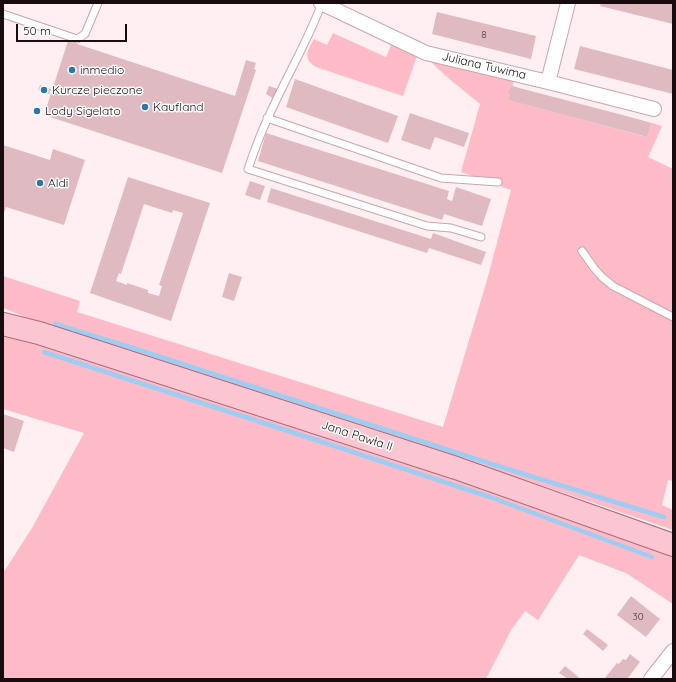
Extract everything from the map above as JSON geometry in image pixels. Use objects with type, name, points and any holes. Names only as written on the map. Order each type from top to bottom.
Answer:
[{"type":"main road","name":"Jana Pawła II","points":[[3,320],[456,468],[673,545]]},
{"type":"main road","name":"Jana Pawła II","points":[[3,324],[39,333]]},
{"type":"street","name":"Juliana Tuwima","points":[[321,3],[426,53],[654,109]]},
{"type":"street","points":[[548,82],[568,3]]},
{"type":"street","points":[[651,679],[673,651]]},
{"type":"lane","points":[[3,14],[77,39],[85,34],[98,3]]},
{"type":"lane","points":[[321,3],[317,17],[267,118],[248,169],[427,226],[451,228],[481,238]]},
{"type":"lane","points":[[267,118],[442,178],[498,182]]},
{"type":"lane","points":[[582,251],[594,268],[613,286],[673,317]]},
{"type":"shaded area","points":[[333,33],[386,57],[392,43],[417,56],[403,96],[316,67],[312,64],[308,57],[308,50],[314,39],[327,45]]},
{"type":"shaded area","points":[[429,60],[514,80],[509,100],[647,137],[652,123],[662,126],[648,157],[673,169],[673,481],[668,480],[662,505],[673,510],[673,530],[535,483],[30,319],[3,308],[3,276],[80,301],[77,312],[443,427],[487,280],[511,190],[461,172],[480,104]]},
{"type":"shaded area","points":[[3,332],[421,467],[673,556],[673,604],[626,573],[579,555],[538,620],[525,611],[511,630],[486,679],[3,679],[3,573],[32,528],[84,433],[3,409]]},
{"type":"building","points":[[601,3],[673,3],[673,24],[600,6]]},
{"type":"building","points":[[437,12],[536,36],[531,59],[432,34]]},
{"type":"building","name":"Kaufland","points":[[68,41],[235,96],[246,60],[256,63],[254,69],[256,70],[222,173],[44,115]]},
{"type":"building","points":[[580,46],[673,70],[673,94],[574,69]]},
{"type":"building","points":[[295,79],[398,116],[388,143],[286,107]]},
{"type":"building","name":"Kurcze pieczone","points":[[40,85],[51,89],[49,94],[38,90]]},
{"type":"building","points":[[269,86],[278,89],[274,99],[266,94]]},
{"type":"building","points":[[512,86],[652,123],[647,137],[508,100],[510,94],[508,93]]},
{"type":"building","points":[[410,113],[469,133],[464,147],[435,137],[430,150],[401,140]]},
{"type":"building","points":[[266,133],[449,191],[447,199],[452,201],[456,187],[491,199],[482,226],[444,214],[442,220],[258,161]]},
{"type":"building","name":"Aldi","points":[[3,145],[50,160],[53,149],[85,160],[64,225],[6,207],[3,215]]},
{"type":"building","points":[[128,177],[210,203],[171,321],[90,293]],"holes":[[[144,204],[172,213],[173,210],[183,213],[159,285],[162,286],[159,296],[148,293],[148,290],[116,281],[119,273],[121,274]]]},
{"type":"building","points":[[250,181],[265,186],[260,200],[245,195]]},
{"type":"building","points":[[271,188],[431,239],[433,233],[486,252],[481,265],[429,248],[427,253],[267,202]]},
{"type":"building","points":[[229,273],[242,277],[234,301],[222,297]]},
{"type":"building","points":[[3,414],[24,421],[14,452],[3,448]]},
{"type":"building","points":[[631,596],[660,619],[646,637],[617,615]]},
{"type":"building","points":[[587,629],[608,645],[603,651],[583,634]]},
{"type":"building","points":[[630,654],[640,662],[627,679],[604,679],[617,663],[619,664],[623,659],[626,660]]},
{"type":"building","points":[[565,666],[581,679],[568,679],[559,673]]},
{"type":"waterway","points":[[55,324],[504,468],[664,517]]},
{"type":"waterway","points":[[44,352],[490,497],[652,557]]},
{"type":"place","name":"inmedio","points":[[72,70]]},
{"type":"place","name":"Kurcze pieczone","points":[[44,90]]},
{"type":"place","name":"Kaufland","points":[[145,107]]},
{"type":"place","name":"Lody Sigelato","points":[[37,111]]},
{"type":"place","name":"Aldi","points":[[40,183]]}]
